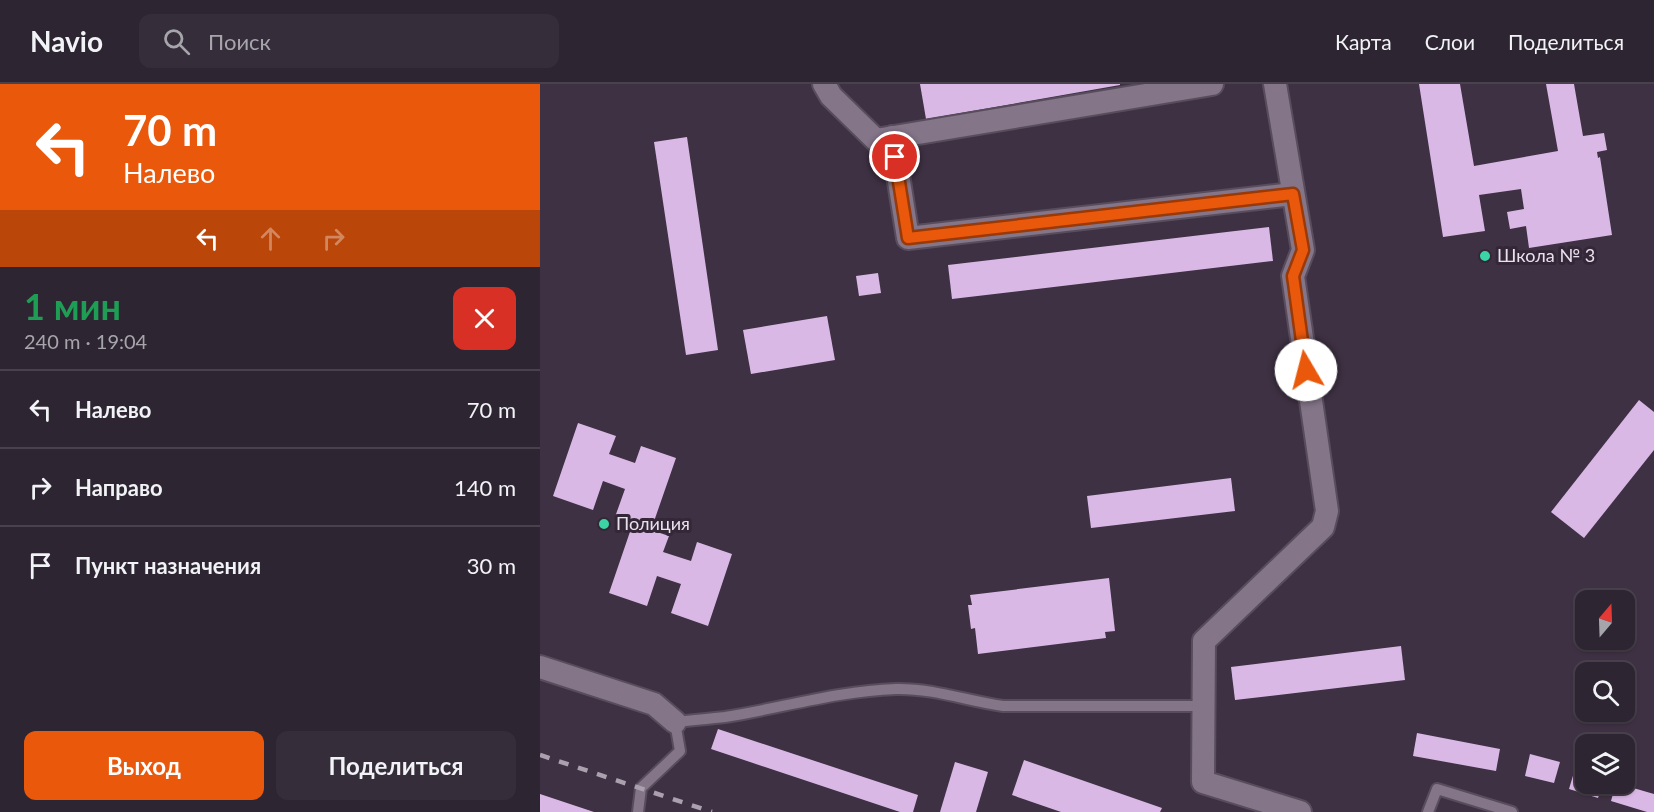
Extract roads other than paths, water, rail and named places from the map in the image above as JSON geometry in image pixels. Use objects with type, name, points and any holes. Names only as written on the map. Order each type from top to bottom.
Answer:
[{"type":"street","points":[[824,84],[831,96],[876,140],[1212,84]]},
{"type":"street","points":[[1275,84],[1303,250],[1293,276],[1327,511],[1323,527],[1203,641],[1203,782],[1300,812]]},
{"type":"street","points":[[892,137],[908,238],[1293,194]]},
{"type":"street","points":[[540,667],[654,704],[675,722]]},
{"type":"lane","points":[[638,812],[641,788],[680,751],[675,722],[724,717],[830,695],[897,689],[938,692],[977,703],[1004,706],[1203,706]]},
{"type":"lane","points":[[1428,812],[1437,789],[1512,812]]},
{"type":"railway","points":[[540,755],[712,812]]},
{"type":"place","name":"Школа № 3","points":[[1485,256]]},
{"type":"place","name":"Полиция","points":[[604,524]]}]
